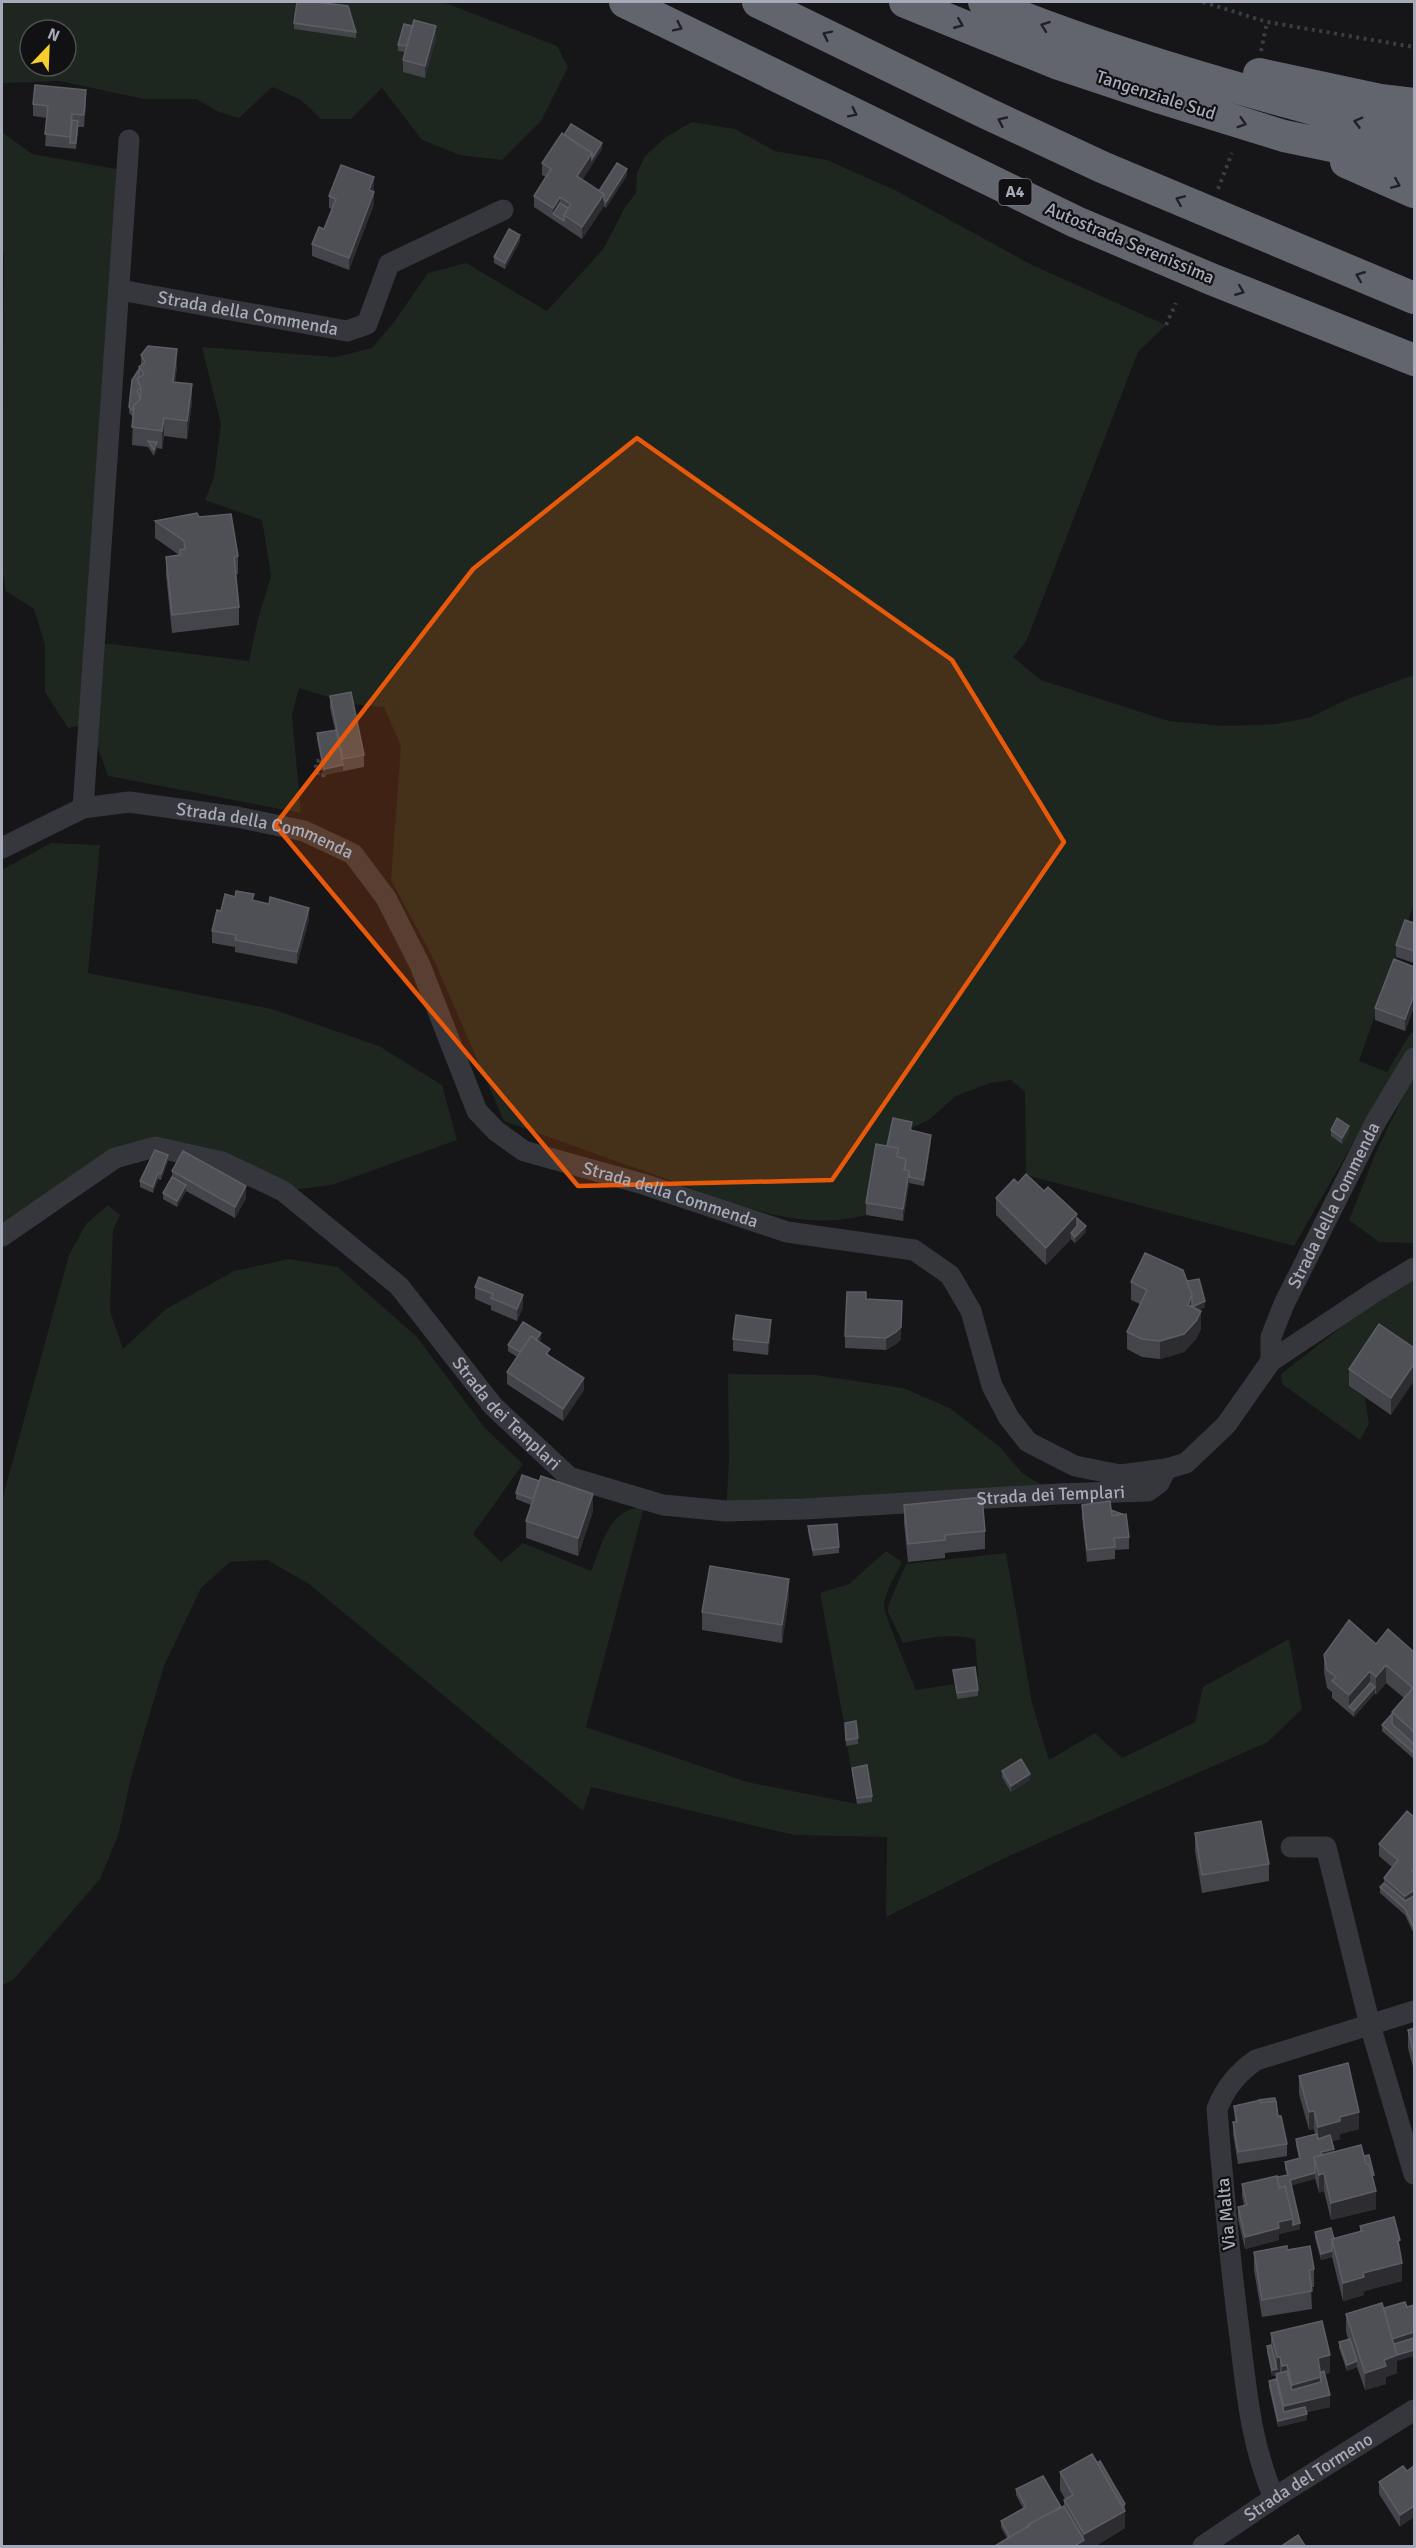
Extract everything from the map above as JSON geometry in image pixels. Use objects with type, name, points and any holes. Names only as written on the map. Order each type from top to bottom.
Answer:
[{"type":"highway","name":"Autostrada Serenissima","points":[[625,2],[1076,222],[1414,360]]},
{"type":"highway","points":[[758,2],[1102,167],[1414,298]]},
{"type":"highway","name":"Tangenziale Sud","points":[[905,2],[1056,63],[1284,136],[1414,163]]},
{"type":"highway","name":"Tangenziale Sud","points":[[984,2],[1100,47],[1239,89],[1382,129],[1414,135]]},
{"type":"highway","points":[[1100,47],[1266,76],[1380,100],[1414,104]]},
{"type":"highway","points":[[1284,136],[1414,192]]},
{"type":"street","points":[[83,808],[129,140]]},
{"type":"street","name":"Strada della Commenda","points":[[120,290],[347,331],[367,324],[389,264],[503,210]]},
{"type":"street","name":"Strada della Commenda","points":[[2,848],[83,808],[129,802],[237,817],[304,831],[353,854],[386,898],[420,965],[477,1111],[496,1131],[524,1151],[644,1184],[787,1232],[914,1250],[950,1275],[966,1302],[971,1311],[992,1386],[1009,1418],[1028,1442],[1075,1466],[1120,1475],[1166,1469],[1186,1463],[1226,1425],[1271,1360],[1414,1268]]},
{"type":"street","name":"Strada della Commenda","points":[[1271,1360],[1271,1336],[1284,1304],[1375,1123],[1414,1058]]},
{"type":"street","name":"Strada dei Templari","points":[[2,1236],[115,1158],[154,1147],[222,1162],[283,1191],[399,1286],[493,1406],[569,1477],[663,1505],[726,1511],[806,1509],[1148,1491],[1159,1483],[1166,1469]]},
{"type":"street","points":[[1291,1847],[1326,1847],[1370,2025],[1414,2174]]},
{"type":"street","name":"Via Malta","points":[[1274,2498],[1262,2469],[1252,2434],[1226,2231],[1217,2109],[1230,2084],[1242,2070],[1256,2060],[1414,2011]]},
{"type":"street","name":"Strada del Tormeno","points":[[1203,2547],[1274,2498],[1414,2410]]},
{"type":"path","points":[[1203,2],[1267,22],[1414,47]]},
{"type":"path","points":[[1259,57],[1267,22]]},
{"type":"path","points":[[1218,190],[1232,153]]},
{"type":"path","points":[[1166,325],[1176,303]]},
{"type":"highlighted area","points":[[637,438],[952,660],[1064,842],[832,1180],[578,1186],[275,825],[473,569]]},
{"type":"shaded area","points":[[2,2],[443,2],[557,46],[568,67],[541,121],[502,160],[460,155],[422,140],[382,88],[351,119],[321,119],[301,100],[272,87],[239,118],[219,112],[196,99],[144,99],[59,81],[2,83]]},
{"type":"shaded area","points":[[692,122],[735,129],[775,151],[827,160],[897,191],[1032,265],[1166,325],[1138,352],[1026,642],[1013,657],[1041,680],[1169,721],[1226,726],[1276,724],[1311,717],[1350,698],[1414,675],[1414,904],[1359,1061],[1387,1072],[1411,1032],[1414,1034],[1414,1046],[1377,1101],[1294,1246],[1026,1175],[1025,1092],[1011,1080],[990,1083],[956,1096],[930,1119],[912,1128],[893,1125],[886,1158],[866,1215],[839,1220],[784,1217],[728,1202],[504,1121],[433,958],[391,880],[401,746],[384,707],[351,704],[299,688],[292,715],[301,813],[108,776],[89,724],[68,728],[45,692],[45,645],[34,609],[6,591],[2,568],[4,254],[2,253],[2,132],[32,154],[128,171],[95,642],[249,661],[258,619],[271,576],[262,520],[205,500],[214,477],[221,424],[202,347],[336,357],[372,348],[394,322],[428,273],[466,263],[547,311],[604,248],[625,207],[636,193],[637,173],[645,156],[666,137]]},
{"type":"shaded area","points":[[51,843],[100,845],[88,973],[272,1009],[379,1046],[442,1085],[457,1140],[332,1185],[283,1191],[154,1147],[2,1236],[2,870]]},
{"type":"shaded area","points":[[1414,1074],[1414,1243],[1379,1242],[1349,1220],[1376,1152]]},
{"type":"shaded area","points":[[108,1205],[120,1215],[113,1230],[110,1311],[123,1349],[166,1309],[234,1271],[289,1259],[338,1267],[417,1337],[485,1428],[523,1464],[473,1534],[501,1562],[523,1543],[591,1571],[603,1539],[615,1520],[622,1513],[644,1507],[586,1727],[747,1782],[857,1804],[872,1802],[852,1774],[847,1746],[858,1744],[845,1729],[820,1593],[849,1584],[886,1551],[902,1562],[886,1595],[885,1611],[916,1690],[954,1684],[957,1699],[978,1676],[975,1639],[948,1636],[903,1643],[888,1612],[888,1606],[906,1564],[1006,1553],[1032,1703],[1049,1760],[1095,1733],[1122,1758],[1195,1722],[1203,1687],[1289,1639],[1302,1709],[1268,1742],[1009,1856],[886,1917],[887,1837],[794,1835],[591,1787],[583,1811],[309,1584],[267,1560],[230,1562],[201,1588],[164,1666],[132,1774],[118,1836],[100,1879],[13,1980],[2,1985],[2,1500],[69,1255],[86,1224]]},
{"type":"shaded area","points":[[1414,1276],[1414,1366],[1349,1386],[1365,1398],[1369,1424],[1360,1440],[1282,1384],[1281,1374],[1375,1301]]},
{"type":"shaded area","points":[[728,1374],[816,1375],[903,1388],[950,1408],[1001,1448],[1022,1473],[1057,1494],[726,1511],[729,1461]]},
{"type":"building","points":[[297,2],[348,6],[356,32],[294,23]]},
{"type":"building","points":[[414,20],[436,26],[425,66],[403,60]]},
{"type":"building","points":[[404,24],[413,26],[407,46],[398,45]]},
{"type":"building","points":[[35,85],[86,90],[84,115],[72,114],[70,137],[45,134],[48,106],[33,104]]},
{"type":"building","points":[[72,120],[78,121],[76,143],[70,143]]},
{"type":"building","points":[[571,124],[602,143],[592,159],[592,153],[564,135]]},
{"type":"building","points":[[562,133],[592,153],[577,176],[604,194],[582,227],[564,215],[571,204],[560,197],[553,208],[534,196],[551,169],[542,163]]},
{"type":"building","points":[[617,163],[627,169],[606,202],[604,194],[599,191]]},
{"type":"building","points":[[341,165],[374,177],[369,190],[374,192],[349,258],[312,244],[319,227],[324,229],[336,199],[329,196]]},
{"type":"building","points":[[560,203],[568,208],[564,221],[553,214]]},
{"type":"building","points":[[509,229],[520,235],[505,263],[494,257]]},
{"type":"building","points":[[148,346],[177,349],[173,382],[192,384],[187,421],[164,418],[162,431],[132,427],[134,405],[140,400],[141,388],[137,379],[144,374],[139,367],[145,362],[141,355]]},
{"type":"building","points":[[139,369],[137,379],[141,388],[137,391],[140,400],[134,405],[133,411],[129,407],[132,380]]},
{"type":"building","points":[[148,441],[157,442],[154,450]]},
{"type":"building","points":[[197,513],[199,517],[231,514],[238,556],[234,557],[239,607],[172,615],[166,557],[180,555],[180,550],[185,549],[184,541],[155,521]]},
{"type":"building","points":[[351,692],[364,755],[343,759],[330,696]]},
{"type":"building","points":[[336,730],[343,765],[324,769],[317,733]]},
{"type":"building","points":[[236,891],[254,894],[252,900],[269,904],[270,897],[309,908],[297,952],[235,940],[236,935],[212,931],[217,910],[221,911],[225,894],[235,897]]},
{"type":"building","points":[[1405,920],[1414,923],[1414,951],[1396,945]]},
{"type":"building","points":[[1394,959],[1414,967],[1414,995],[1405,1019],[1375,1008]]},
{"type":"building","points":[[893,1118],[912,1122],[910,1130],[931,1135],[924,1180],[909,1177],[909,1171],[905,1170],[906,1159],[897,1157],[898,1148],[887,1146]]},
{"type":"building","points":[[1337,1118],[1349,1126],[1342,1138],[1331,1130]]},
{"type":"building","points":[[876,1144],[898,1148],[897,1157],[906,1159],[904,1170],[909,1171],[903,1209],[866,1203]]},
{"type":"building","points":[[155,1150],[168,1155],[153,1187],[140,1181]]},
{"type":"building","points":[[183,1151],[246,1186],[235,1207],[172,1171]]},
{"type":"building","points":[[1026,1174],[1044,1191],[1048,1187],[1077,1214],[1046,1248],[996,1198],[1014,1179],[1018,1183]]},
{"type":"building","points":[[172,1177],[186,1185],[177,1201],[163,1193]]},
{"type":"building","points":[[1077,1218],[1086,1226],[1075,1237],[1071,1233],[1077,1226]]},
{"type":"building","points":[[1145,1253],[1183,1270],[1192,1295],[1188,1305],[1201,1311],[1196,1321],[1184,1334],[1160,1341],[1142,1339],[1127,1332],[1147,1290],[1131,1282]]},
{"type":"building","points":[[479,1277],[523,1295],[517,1309],[491,1298],[493,1294],[475,1287]]},
{"type":"building","points":[[1199,1279],[1205,1301],[1192,1307],[1192,1295],[1187,1281]]},
{"type":"building","points":[[847,1292],[866,1292],[866,1299],[902,1301],[901,1327],[886,1338],[845,1336]]},
{"type":"building","points":[[736,1315],[771,1320],[768,1343],[733,1339]]},
{"type":"building","points":[[523,1322],[541,1333],[536,1340],[531,1336],[520,1352],[508,1345]]},
{"type":"building","points":[[1379,1324],[1414,1348],[1414,1364],[1391,1398],[1349,1369]]},
{"type":"building","points":[[531,1336],[550,1349],[546,1354],[584,1378],[563,1409],[507,1372]]},
{"type":"building","points":[[522,1475],[539,1481],[533,1499],[516,1493]]},
{"type":"building","points":[[541,1476],[593,1494],[578,1538],[526,1521]]},
{"type":"building","points":[[982,1497],[985,1531],[945,1535],[945,1540],[908,1544],[904,1505]]},
{"type":"building","points":[[1110,1501],[1112,1516],[1126,1514],[1129,1537],[1114,1538],[1115,1547],[1087,1550],[1082,1505]]},
{"type":"building","points":[[1111,1510],[1122,1514],[1123,1514],[1112,1516]]},
{"type":"building","points":[[837,1524],[839,1547],[813,1550],[808,1526]]},
{"type":"building","points":[[710,1566],[789,1579],[782,1625],[702,1612]]},
{"type":"building","points":[[1349,1620],[1376,1644],[1388,1629],[1414,1652],[1414,1732],[1392,1712],[1413,1688],[1386,1665],[1376,1677],[1370,1671],[1349,1695],[1332,1681],[1336,1677],[1327,1670],[1324,1655]]},
{"type":"building","points":[[975,1667],[978,1690],[957,1693],[953,1670]]},
{"type":"building","points":[[1370,1683],[1375,1687],[1354,1711],[1349,1707]]},
{"type":"building","points":[[1392,1714],[1392,1724],[1414,1744],[1414,1753],[1382,1725]]},
{"type":"building","points":[[856,1721],[858,1738],[846,1740],[845,1723]]},
{"type":"building","points":[[1021,1759],[1030,1774],[1011,1786],[1002,1771]]},
{"type":"building","points":[[867,1765],[872,1796],[857,1798],[852,1768]]},
{"type":"building","points":[[1407,1811],[1414,1817],[1414,1868],[1412,1871],[1414,1890],[1405,1896],[1384,1878],[1398,1860],[1379,1844]]},
{"type":"building","points":[[1261,1821],[1269,1864],[1202,1875],[1195,1833]]},
{"type":"building","points":[[1384,1883],[1405,1901],[1414,1896],[1414,1928],[1405,1909],[1380,1887]]},
{"type":"building","points":[[1414,2028],[1414,2054],[1408,2030]]},
{"type":"building","points":[[1348,2063],[1359,2112],[1340,2117],[1340,2121],[1318,2127],[1314,2111],[1309,2112],[1299,2076]]},
{"type":"building","points":[[1275,2098],[1275,2101],[1261,2103],[1261,2100],[1258,2100]]},
{"type":"building","points":[[1261,2100],[1261,2103],[1276,2101],[1287,2144],[1238,2152],[1233,2122],[1237,2122],[1234,2106]]},
{"type":"building","points":[[1317,2134],[1318,2139],[1330,2135],[1334,2149],[1321,2152],[1322,2155],[1314,2157],[1315,2173],[1290,2180],[1300,2223],[1293,2225],[1285,2186],[1279,2188],[1277,2177],[1288,2175],[1285,2162],[1300,2158],[1296,2139]]},
{"type":"building","points":[[1361,2145],[1376,2191],[1331,2203],[1324,2173],[1319,2175],[1314,2157]]},
{"type":"building","points":[[1369,2155],[1374,2175],[1372,2175],[1369,2164],[1366,2164],[1364,2156]]},
{"type":"building","points":[[1277,2176],[1279,2188],[1285,2186],[1293,2219],[1278,2222],[1279,2228],[1245,2237],[1238,2207],[1247,2205],[1242,2184]]},
{"type":"building","points":[[1394,2217],[1400,2240],[1398,2241],[1402,2263],[1363,2273],[1364,2277],[1343,2283],[1332,2239],[1362,2231],[1360,2226]]},
{"type":"building","points":[[1331,2228],[1334,2239],[1332,2239],[1332,2251],[1321,2254],[1315,2232]]},
{"type":"building","points":[[1287,2246],[1287,2250],[1310,2246],[1314,2269],[1309,2270],[1312,2291],[1262,2300],[1254,2252]]},
{"type":"building","points":[[1405,2302],[1407,2307],[1414,2305],[1414,2332],[1392,2339],[1384,2308]]},
{"type":"building","points":[[1382,2303],[1397,2355],[1384,2360],[1386,2366],[1365,2373],[1346,2314]]},
{"type":"building","points":[[1322,2321],[1330,2355],[1318,2358],[1321,2377],[1292,2385],[1287,2365],[1282,2366],[1280,2357],[1277,2357],[1271,2333]]},
{"type":"building","points":[[1414,2338],[1414,2350],[1397,2355],[1394,2344]]},
{"type":"building","points":[[1350,2339],[1357,2361],[1347,2365],[1339,2342]]},
{"type":"building","points":[[1271,2345],[1277,2369],[1272,2370],[1267,2346]]},
{"type":"building","points":[[1287,2371],[1292,2390],[1321,2382],[1320,2373],[1324,2371],[1330,2395],[1284,2406],[1276,2374]]},
{"type":"building","points":[[1276,2379],[1284,2412],[1305,2407],[1307,2414],[1278,2421],[1269,2381]]},
{"type":"building","points":[[1092,2454],[1125,2511],[1084,2534],[1064,2500],[1073,2495],[1060,2472]]},
{"type":"building","points":[[1100,2461],[1125,2504],[1122,2506],[1097,2463]]},
{"type":"building","points":[[1403,2466],[1407,2471],[1414,2466],[1414,2506],[1400,2515],[1379,2482]]},
{"type":"building","points":[[1043,2476],[1061,2507],[1008,2538],[1001,2521],[1026,2507],[1016,2489]]},
{"type":"building","points":[[1064,2506],[1084,2540],[1073,2547],[993,2547],[1029,2524]]},
{"type":"building","points":[[1298,2535],[1306,2547],[1280,2547]]}]
